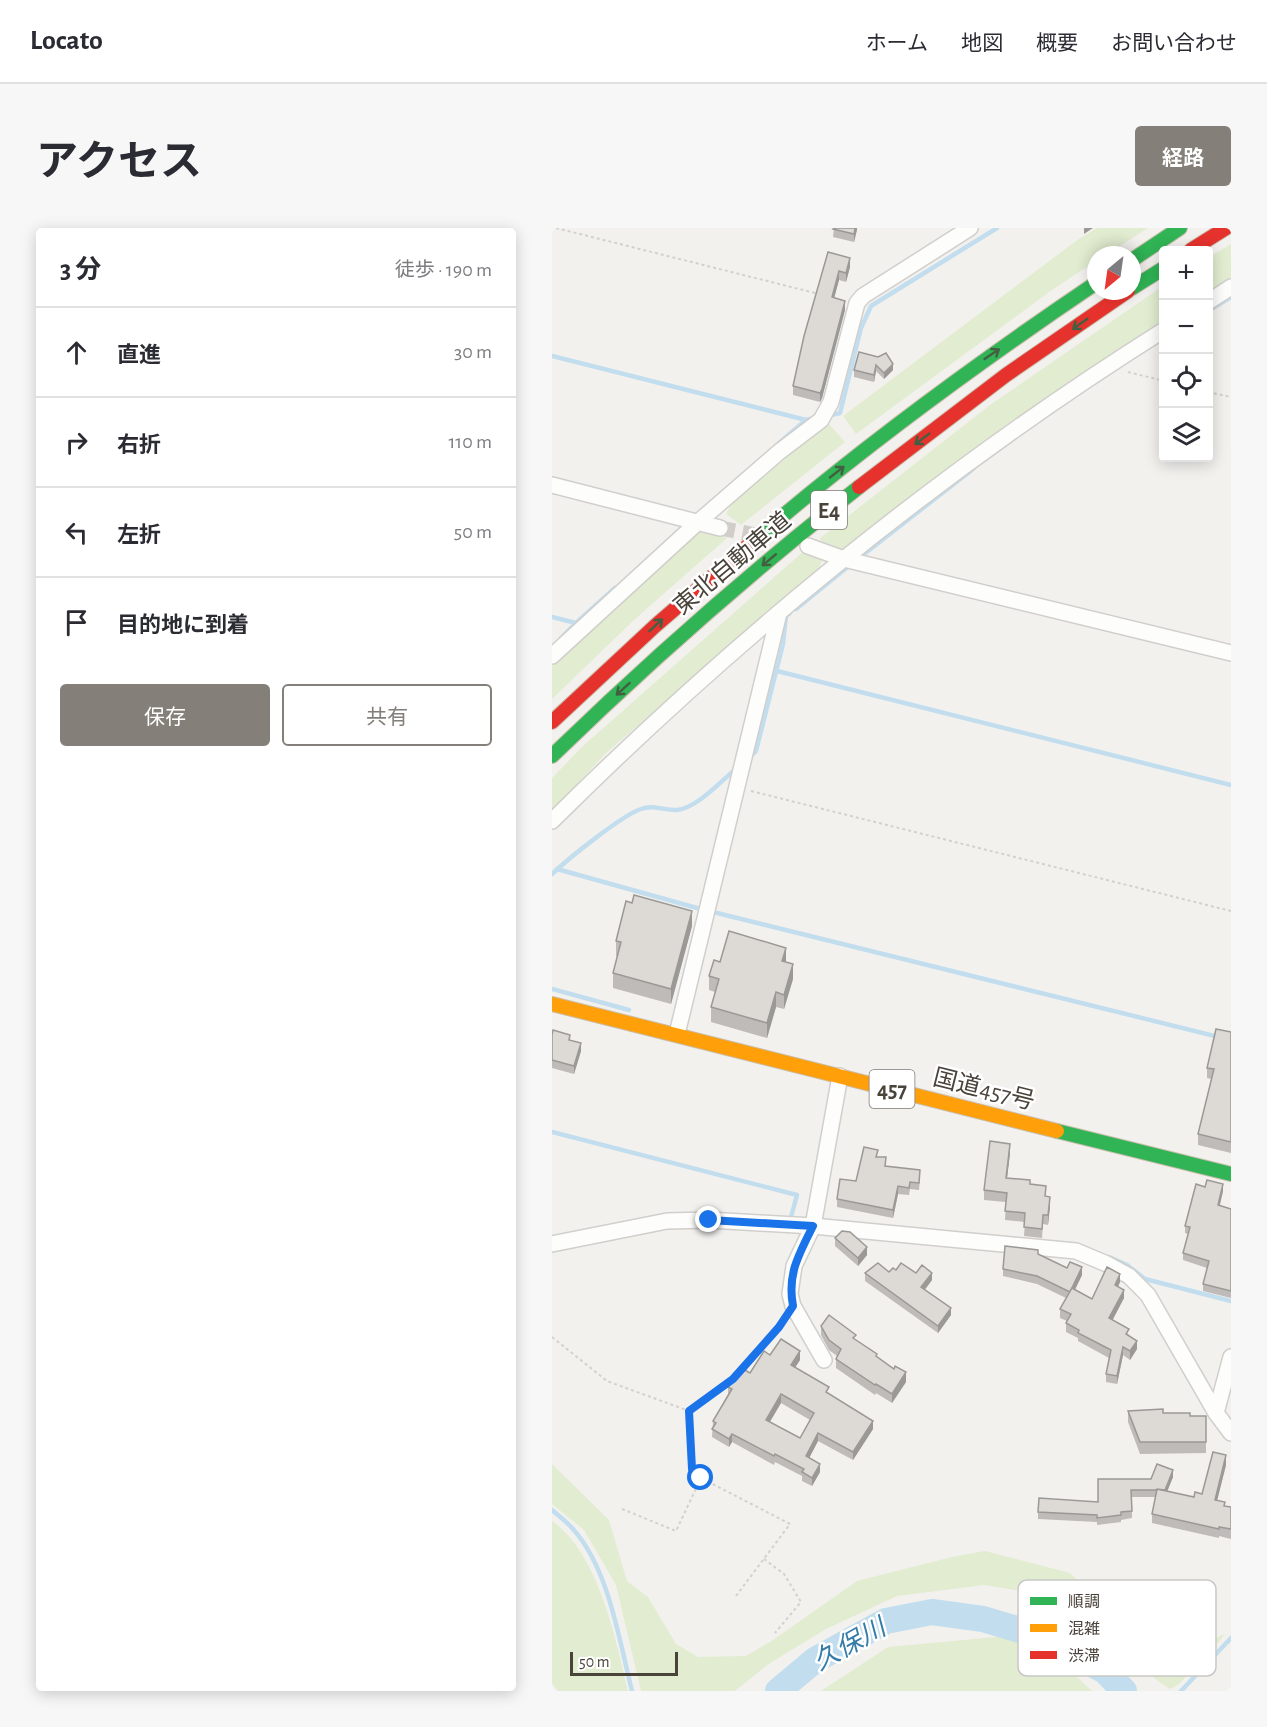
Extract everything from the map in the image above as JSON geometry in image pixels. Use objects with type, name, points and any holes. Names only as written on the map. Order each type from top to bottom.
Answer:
[{"type":"highway","points":[[1141,254],[1180,228]]},
{"type":"highway","points":[[1197,246],[1226,228]]},
{"type":"highway","points":[[1141,282],[1159,271]]},
{"type":"highway","name":"東北自動車道","points":[[552,722],[700,585],[837,472],[983,360],[1087,289]]},
{"type":"highway","name":"東北自動車道","points":[[552,756],[584,724],[719,602],[852,491],[999,380],[1115,300]]},
{"type":"highway","name":"国道457号","points":[[552,1004],[1231,1174]]},
{"type":"street","points":[[552,656],[697,523],[779,452],[821,420],[831,402],[857,303],[863,296],[970,228]]},
{"type":"street","points":[[1212,300],[1231,287]]},
{"type":"street","points":[[552,821],[618,755],[844,559],[1001,438],[1159,333]]},
{"type":"street","points":[[552,485],[720,528]]},
{"type":"street","points":[[808,546],[844,559],[1231,653]]},
{"type":"street","points":[[677,1034],[779,613]]},
{"type":"street","points":[[824,1360],[793,1306],[790,1294],[794,1266],[813,1226],[840,1076]]},
{"type":"street","points":[[552,1244],[667,1221],[709,1220],[813,1226],[1076,1251],[1129,1276],[1148,1295],[1216,1413],[1231,1433]]},
{"type":"street","points":[[1216,1413],[1231,1357]]},
{"type":"path","points":[[556,228],[822,294]]},
{"type":"path","points":[[1110,364],[1122,370],[1159,380]]},
{"type":"path","points":[[1213,393],[1231,397]]},
{"type":"path","points":[[737,788],[1231,911]]},
{"type":"path","points":[[689,1411],[733,1379],[779,1327],[793,1306]]},
{"type":"path","points":[[552,1337],[607,1381],[689,1411]]},
{"type":"path","points":[[689,1411],[692,1469],[701,1478],[790,1524],[736,1596]]},
{"type":"path","points":[[622,1509],[676,1531],[701,1478]]},
{"type":"path","points":[[764,1559],[784,1574],[801,1602],[776,1633]]},
{"type":"green space","points":[[1097,228],[1148,228],[1120,246],[1087,246],[1087,267],[1052,290],[856,434],[843,416],[1076,241]]},
{"type":"green space","points":[[1231,244],[1231,277],[1213,288],[1213,255]]},
{"type":"green space","points":[[1159,289],[1159,324],[1007,424],[842,553],[824,548],[820,538],[990,405]]},
{"type":"green space","points":[[828,423],[845,442],[741,525],[726,514],[732,503]]},
{"type":"green space","points":[[704,529],[727,538],[635,619],[552,699],[552,666],[696,533]]},
{"type":"green space","points":[[804,551],[822,559],[819,570],[606,753],[552,811],[552,778],[583,746]]},
{"type":"green space","points":[[552,1464],[609,1520],[627,1581],[648,1597],[676,1644],[698,1657],[746,1656],[773,1640],[857,1581],[952,1557],[985,1551],[1070,1573],[1078,1580],[1018,1580],[1018,1591],[984,1585],[897,1596],[826,1629],[767,1665],[735,1691],[641,1691],[616,1585],[584,1530],[552,1504]]},
{"type":"green space","points":[[552,1521],[568,1535],[582,1554],[593,1575],[611,1622],[628,1691],[558,1691],[552,1683]]},
{"type":"green space","points":[[1225,1634],[1216,1645],[1216,1638]]},
{"type":"green space","points":[[1006,1636],[1018,1642],[1018,1676],[1076,1676],[1092,1691],[821,1691],[888,1647]]},
{"type":"green space","points":[[1152,1676],[1187,1676],[1170,1689]]},
{"type":"building","points":[[834,228],[855,228],[854,234]]},
{"type":"building","points":[[828,252],[850,258],[846,273],[839,271],[832,297],[845,301],[820,393],[793,386],[804,336]]},
{"type":"building","points":[[859,352],[878,357],[886,353],[893,364],[884,373],[876,365],[874,375],[854,370]]},
{"type":"building","points":[[634,895],[692,911],[671,989],[613,973],[621,942],[616,941],[626,901],[632,903]]},
{"type":"building","points":[[729,931],[786,948],[782,961],[793,964],[784,995],[776,992],[767,1023],[711,1007],[719,979],[709,976],[714,960],[720,962]]},
{"type":"building","points":[[1216,1029],[1231,1032],[1231,1142],[1198,1134],[1214,1069],[1207,1068]]},
{"type":"building","points":[[553,1030],[570,1035],[569,1040],[581,1043],[574,1066],[552,1060]]},
{"type":"building","points":[[990,1141],[1010,1144],[1006,1178],[1030,1180],[1030,1184],[1046,1186],[1045,1196],[1050,1197],[1048,1215],[1043,1215],[1042,1229],[1024,1227],[1025,1213],[1005,1211],[1007,1193],[984,1190]]},
{"type":"building","points":[[864,1147],[878,1150],[876,1157],[886,1157],[885,1166],[920,1170],[919,1183],[910,1182],[909,1188],[898,1186],[893,1210],[837,1199],[840,1179],[856,1181]]},
{"type":"building","points":[[1207,1180],[1223,1184],[1218,1205],[1231,1209],[1231,1291],[1203,1284],[1209,1261],[1183,1253],[1190,1227],[1185,1226],[1196,1184],[1205,1187]]},
{"type":"building","points":[[842,1231],[850,1232],[867,1247],[858,1258],[835,1238]]},
{"type":"building","points":[[1005,1246],[1038,1250],[1038,1254],[1067,1268],[1070,1262],[1082,1267],[1070,1292],[1037,1276],[1003,1269]]},
{"type":"building","points":[[878,1263],[889,1272],[893,1268],[896,1270],[901,1263],[916,1273],[922,1265],[932,1273],[921,1287],[951,1308],[938,1326],[865,1273]]},
{"type":"building","points":[[1107,1267],[1120,1274],[1115,1285],[1124,1290],[1109,1318],[1129,1329],[1126,1334],[1137,1341],[1130,1351],[1123,1347],[1117,1376],[1106,1374],[1111,1350],[1078,1333],[1079,1330],[1066,1323],[1071,1314],[1060,1309],[1072,1288],[1092,1299]]},
{"type":"building","points":[[829,1315],[856,1335],[853,1338],[877,1354],[876,1356],[894,1369],[895,1366],[906,1372],[892,1394],[836,1359],[841,1349],[829,1340],[821,1326]]},
{"type":"building","points":[[781,1339],[800,1351],[791,1365],[829,1387],[826,1392],[873,1421],[853,1452],[818,1433],[806,1456],[820,1464],[812,1478],[802,1472],[804,1469],[775,1454],[774,1456],[732,1434],[729,1439],[712,1429],[716,1423],[713,1421],[732,1389],[728,1387],[735,1377],[737,1378],[743,1369],[750,1373],[764,1351],[770,1355]],"holes":[[[781,1394],[814,1413],[800,1438],[766,1420]]]},
{"type":"building","points":[[1163,1409],[1163,1413],[1190,1413],[1190,1416],[1206,1416],[1206,1442],[1140,1442],[1128,1411]]},
{"type":"building","points":[[1213,1452],[1226,1455],[1215,1500],[1225,1502],[1224,1506],[1231,1507],[1231,1529],[1219,1527],[1219,1529],[1152,1514],[1157,1489],[1194,1497],[1195,1492],[1202,1494]]},
{"type":"building","points":[[1157,1464],[1173,1470],[1165,1490],[1131,1490],[1132,1511],[1097,1518],[1097,1515],[1038,1512],[1039,1498],[1098,1502],[1098,1479],[1151,1479]]},
{"type":"waterway","points":[[827,416],[840,413],[861,328],[871,306],[997,228]]},
{"type":"waterway","points":[[1213,308],[1231,297]]},
{"type":"waterway","points":[[552,356],[806,420],[816,418]]},
{"type":"waterway","points":[[778,444],[806,420]]},
{"type":"waterway","points":[[859,558],[973,469]]},
{"type":"waterway","points":[[796,609],[850,565]]},
{"type":"waterway","points":[[552,617],[576,623],[615,588]]},
{"type":"waterway","points":[[750,757],[756,751],[783,644],[786,616],[789,614]]},
{"type":"waterway","points":[[561,638],[576,623]]},
{"type":"waterway","points":[[777,671],[1231,785]]},
{"type":"waterway","points":[[552,874],[595,838],[632,813],[650,807],[673,810],[685,808],[701,799],[737,768]]},
{"type":"waterway","points":[[557,869],[697,908],[1231,1040]]},
{"type":"waterway","points":[[552,989],[629,1010]]},
{"type":"waterway","points":[[552,1132],[797,1195],[790,1221],[792,1221]]},
{"type":"waterway","points":[[1109,1257],[1127,1265],[1145,1279],[1231,1301]]},
{"type":"waterway","points":[[552,1510],[573,1529],[596,1564],[611,1606],[632,1691]]},
{"type":"waterway","name":"久保川","points":[[778,1691],[815,1660],[886,1621],[932,1612],[983,1619],[1018,1629]]},
{"type":"waterway","points":[[1216,1654],[1231,1638]]},
{"type":"waterway","name":"久保川","points":[[1110,1676],[1124,1691]]},
{"type":"waterway","points":[[1181,1691],[1195,1676]]},
{"type":"tunnel","points":[[720,528],[761,536]]},
{"type":"traffic: fast","points":[[1141,254],[1180,228]]},
{"type":"traffic: fast","points":[[1141,282],[1159,271]]},
{"type":"traffic: fast","points":[[758,537],[923,405],[1087,289]]},
{"type":"traffic: fast","points":[[552,756],[702,617],[859,487]]},
{"type":"traffic: fast","points":[[1057,1131],[1231,1174]]},
{"type":"traffic: slow","points":[[552,1004],[1057,1131]]},
{"type":"traffic: jam","points":[[1197,246],[1226,228]]},
{"type":"traffic: jam","points":[[859,487],[1006,375],[1115,300]]},
{"type":"traffic: jam","points":[[552,722],[655,626],[758,537]]},
{"type":"route","points":[[701,1478],[692,1469],[689,1411],[733,1379],[779,1327],[793,1306],[790,1294],[794,1266],[813,1226],[709,1220]]}]
